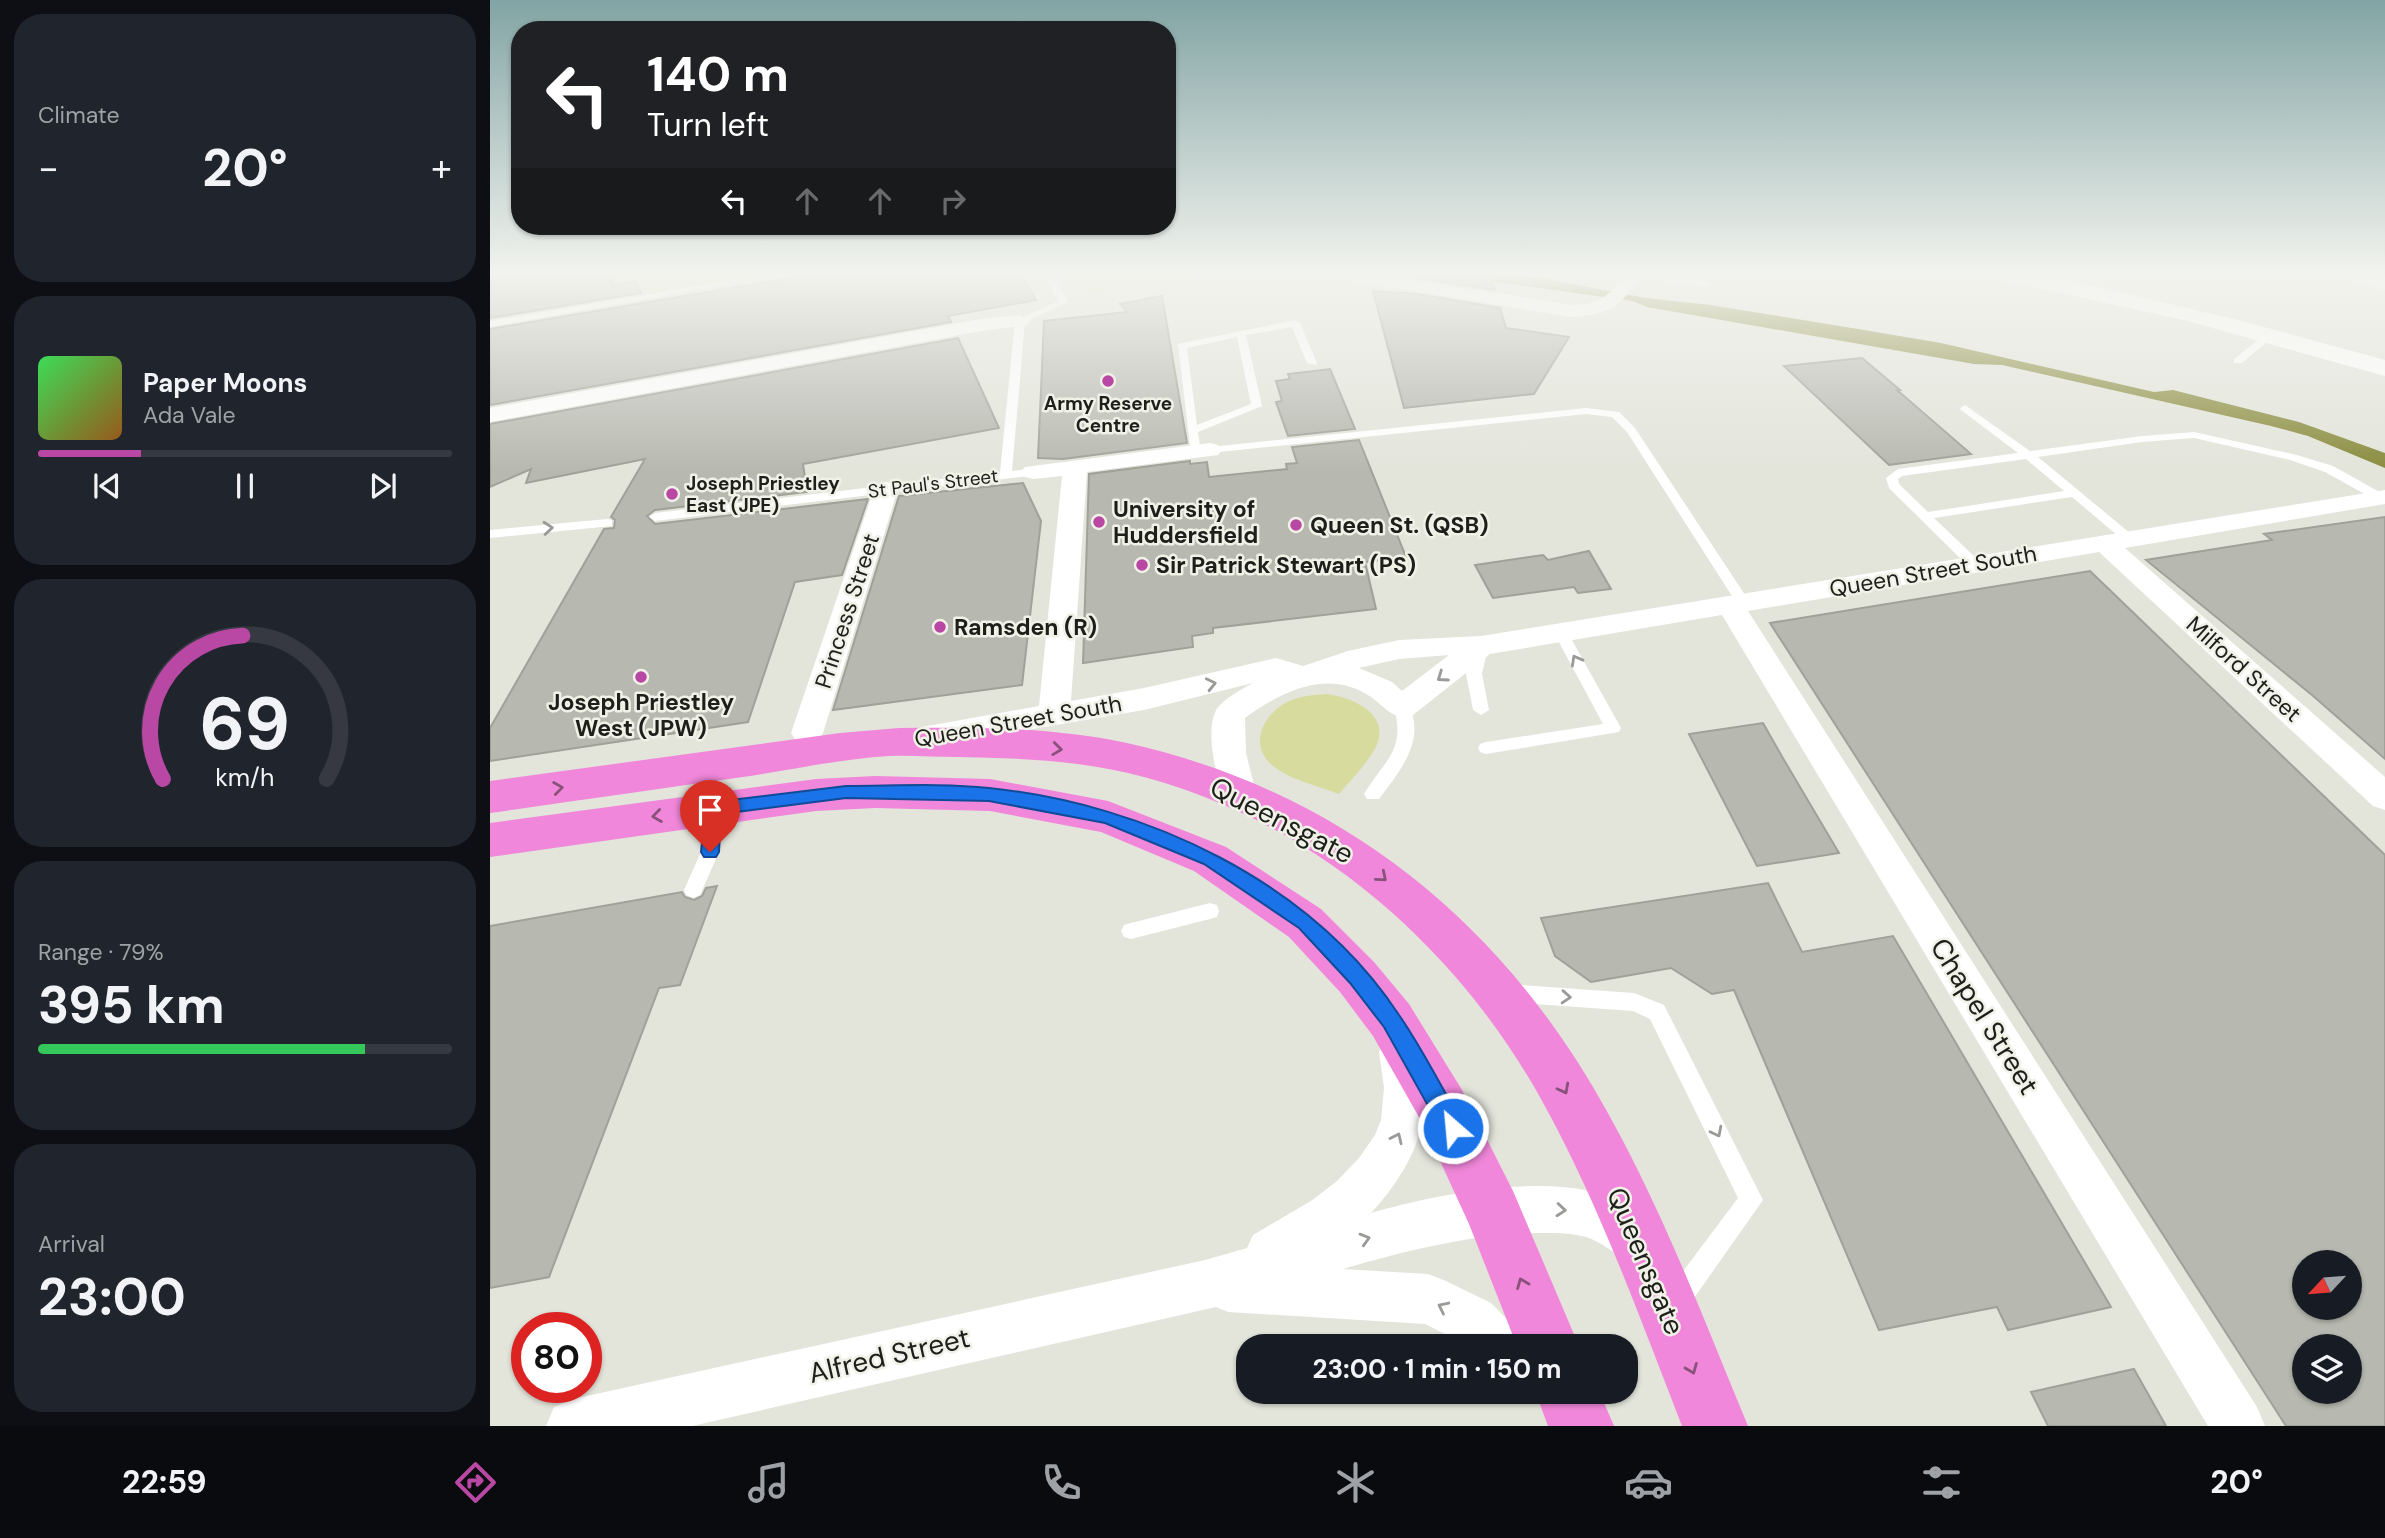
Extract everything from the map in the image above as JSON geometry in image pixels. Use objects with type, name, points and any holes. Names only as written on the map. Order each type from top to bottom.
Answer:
[{"type":"highway","name":"Queensgate","points":[[490,797],[891,742],[1015,744],[1127,758],[1239,793],[1311,829],[1362,860],[1421,910],[1470,959],[1498,992],[1558,1077],[1608,1171],[1716,1426]]},
{"type":"highway","points":[[490,840],[793,797],[874,792],[989,795],[1108,817],[1210,859],[1305,923],[1357,977],[1391,1020],[1443,1108],[1493,1211],[1543,1334]]},
{"type":"highway","points":[[1572,1404],[1581,1426]]},
{"type":"main road","points":[[2279,338],[2385,368]]},
{"type":"street","points":[[490,415],[913,338]]},
{"type":"street","name":"St Paul's Street","points":[[1033,472],[1200,444]]},
{"type":"street","points":[[1054,714],[1074,467]]},
{"type":"street","name":"Princess Street","points":[[807,733],[886,489]]},
{"type":"street","name":"Queen Street South","points":[[1144,699],[1230,713],[1255,693],[1344,661],[1450,645],[1481,646],[2383,498]]},
{"type":"street","name":"Milford Street","points":[[2116,540],[2385,797]]},
{"type":"street","name":"Chapel Street","points":[[1738,605],[2238,1426]]},
{"type":"street","name":"Queen Street South","points":[[1370,682],[1410,658],[1450,645]]},
{"type":"street","name":"Queen Street South","points":[[891,742],[1144,699],[1276,668],[1310,674],[1349,676],[1370,682],[1388,692],[1402,707],[1481,646]]},
{"type":"street","points":[[1230,713],[1226,739],[1227,758],[1239,793]]},
{"type":"street","name":"Alfred Street","points":[[1205,1285],[1305,1234],[1360,1194],[1384,1166],[1403,1127],[1407,1076],[1391,1020]]},
{"type":"street","name":"Alfred Street","points":[[573,1426],[1205,1285],[1398,1229],[1493,1211],[1559,1209],[1596,1215],[1640,1243]]},
{"type":"street","name":"Alfred Street","points":[[1205,1285],[1428,1299],[1473,1321],[1486,1334]]},
{"type":"street","points":[[1549,1404],[1564,1426]]},
{"type":"lane","points":[[1006,475],[1018,338]]},
{"type":"lane","points":[[1200,444],[1182,346],[1220,338]]},
{"type":"lane","points":[[1200,444],[1257,406],[1242,338]]},
{"type":"lane","points":[[1301,338],[1312,363]]},
{"type":"lane","points":[[2238,361],[2267,338]]},
{"type":"lane","points":[[1965,408],[2076,493],[2116,540]]},
{"type":"lane","points":[[1200,444],[1586,411],[1615,414],[1631,429],[1738,605]]},
{"type":"lane","points":[[1974,564],[1893,485],[1892,478],[1898,473],[2142,439],[2194,435],[2293,457],[2329,469],[2383,498]]},
{"type":"lane","name":"St Paul's Street","points":[[655,517],[1033,472]]},
{"type":"lane","points":[[1925,516],[2076,493]]},
{"type":"lane","points":[[490,534],[607,523]]},
{"type":"lane","points":[[1486,748],[1613,728],[1561,633]]},
{"type":"lane","points":[[1481,646],[1474,674],[1481,710]]},
{"type":"lane","points":[[1373,794],[1396,764],[1407,743],[1408,725],[1402,707]]},
{"type":"lane","points":[[693,890],[710,852],[712,808]]},
{"type":"lane","points":[[1131,931],[1210,911]]},
{"type":"lane","points":[[1498,992],[1634,1002],[1657,1012],[1751,1200],[1668,1312]]},
{"type":"green space","points":[[1327,694],[1350,700],[1369,711],[1376,719],[1379,729],[1379,740],[1373,752],[1339,794],[1280,771],[1265,758],[1261,749],[1262,730],[1272,713],[1280,706],[1298,698]]},
{"type":"shaded area","points":[[1822,338],[1908,338],[2154,392],[2173,390],[2299,422],[2385,453],[2385,468],[2308,436],[2271,426],[2002,365],[1974,364]]},
{"type":"building","points":[[490,338],[865,338],[490,405]]},
{"type":"building","points":[[958,338],[999,428],[803,464],[807,492],[655,510],[647,516],[655,524],[868,499],[842,575],[795,582],[748,722],[490,761],[490,728],[604,529],[614,528],[615,520],[611,517],[645,459],[526,483],[531,469],[490,487],[490,424]]},
{"type":"building","name":"Army Reserve Centre","points":[[1043,338],[1169,338],[1187,443],[1063,459],[1038,458]]},
{"type":"building","points":[[1385,338],[1569,338],[1534,394],[1404,408]]},
{"type":"building","points":[[1862,358],[1971,454],[1889,465],[1784,366]]},
{"type":"building","points":[[1330,369],[1355,429],[1288,436],[1276,402],[1282,401],[1276,381],[1290,379],[1288,374]]},
{"type":"building","points":[[1359,440],[1406,557],[1365,562],[1376,609],[1213,628],[1213,633],[1192,636],[1193,647],[1083,663],[1089,474],[1190,461],[1190,464],[1207,462],[1209,477],[1287,469],[1286,464],[1297,463],[1292,447]]},
{"type":"building","name":"Ramsden (R)","points":[[1023,483],[1041,521],[1022,685],[833,710],[899,496]]},
{"type":"building","points":[[2385,517],[2385,759],[2312,695],[2146,560],[2272,540],[2264,534]]},
{"type":"building","points":[[1589,551],[1611,589],[1578,593],[1574,587],[1493,598],[1475,565],[1543,555],[1548,560]]},
{"type":"building","points":[[2090,571],[2385,855],[2385,1426],[2286,1426],[1770,623]]},
{"type":"building","points":[[1763,723],[1839,853],[1757,866],[1689,734]]},
{"type":"building","points":[[1768,883],[1802,952],[1893,936],[2111,1307],[2008,1330],[1997,1307],[1879,1330],[1734,990],[1712,994],[1671,968],[1591,982],[1555,956],[1541,918]]},
{"type":"building","points":[[717,886],[680,985],[659,988],[549,1277],[490,1288],[490,926],[682,892],[685,897],[694,900],[702,896],[706,888]]},
{"type":"building","points":[[2134,1369],[2166,1426],[2048,1426],[2031,1392]]},
{"type":"place","name":"Army Reserve Centre","points":[[1108,381]]},
{"type":"place","name":"Joseph Priestley East (JPE)","points":[[672,494]]},
{"type":"place","name":"University of Huddersfield","points":[[1099,522]]},
{"type":"place","name":"Queen St. (QSB)","points":[[1296,525]]},
{"type":"place","name":"Sir Patrick Stewart (PS)","points":[[1142,565]]},
{"type":"place","name":"Ramsden (R)","points":[[940,627]]},
{"type":"place","name":"Joseph Priestley West (JPW)","points":[[641,677]]},
{"type":"route","points":[[710,852],[712,808],[846,792],[989,795],[1108,817],[1210,859],[1305,923],[1357,977],[1391,1020],[1453,1128]]}]
